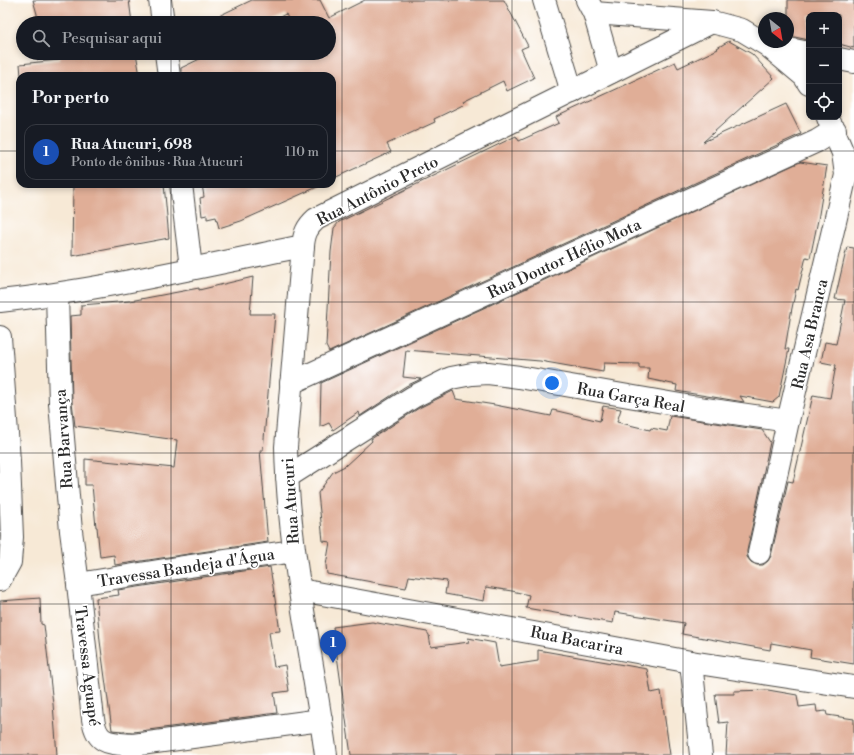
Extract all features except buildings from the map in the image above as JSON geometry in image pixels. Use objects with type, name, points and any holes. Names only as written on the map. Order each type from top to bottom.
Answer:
[{"type":"street","points":[[160,0],[162,16]]},
{"type":"street","points":[[544,0],[572,92]]},
{"type":"street","points":[[611,72],[590,7],[712,22],[742,30],[758,40]]},
{"type":"street","name":"Rua Antônio Preto","points":[[303,246],[303,238],[307,227],[316,219],[712,22]]},
{"type":"street","points":[[771,48],[806,79]]},
{"type":"street","points":[[783,48],[806,52]]},
{"type":"street","points":[[167,60],[168,72]]},
{"type":"street","points":[[842,60],[854,62]]},
{"type":"street","name":"Rua Doutor Hélio Mota","points":[[292,383],[810,144],[831,124]]},
{"type":"street","name":"Rua Asa Branca","points":[[759,553],[788,420],[846,175],[843,153],[831,124]]},
{"type":"street","points":[[181,188],[191,268]]},
{"type":"street","points":[[8,300],[121,283],[303,246]]},
{"type":"street","name":"Rua Atucuri","points":[[303,246],[286,447],[287,477],[294,551],[326,755]]},
{"type":"street","name":"Rua Barvança","points":[[52,294],[71,531],[78,584]]},
{"type":"street","points":[[0,337],[9,461],[12,537],[10,562],[0,580]]},
{"type":"street","name":"Rua Garça Real","points":[[287,477],[413,396],[451,378],[472,374],[519,377],[692,407],[788,420]]},
{"type":"street","name":"Travessa Bandeja d'Água","points":[[78,584],[294,551]]},
{"type":"street","name":"Travessa Aguapé","points":[[78,584],[93,719],[95,729],[98,735],[102,738],[116,744],[133,745],[321,720]]},
{"type":"street","name":"Rua Bacarira","points":[[300,590],[691,662],[854,687]]},
{"type":"street","points":[[691,662],[701,755]]},
{"type":"place","name":"Rua Atucuri, 698","points":[[333,663]]}]
